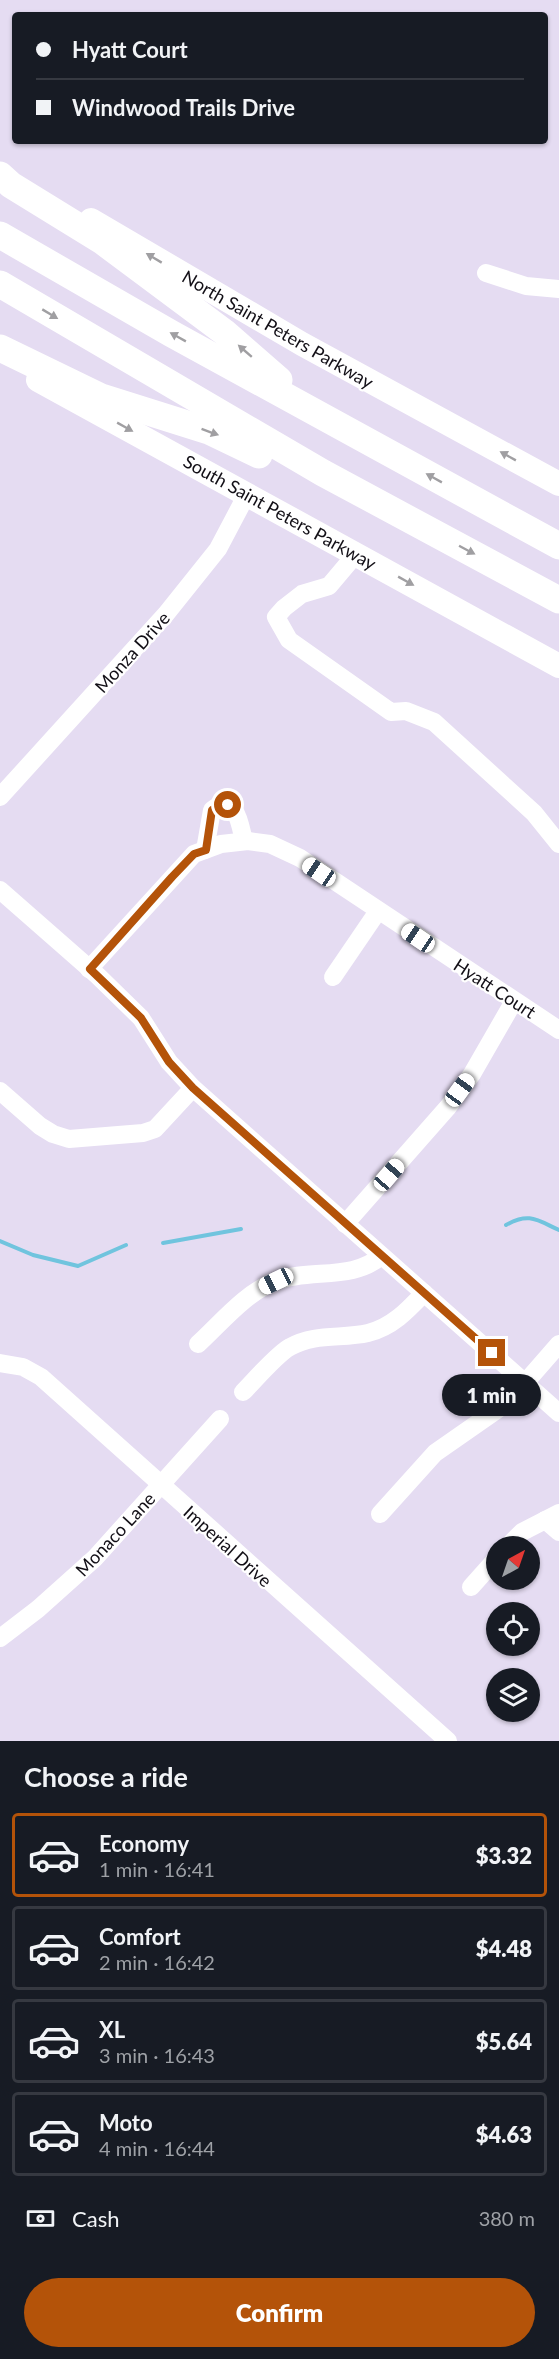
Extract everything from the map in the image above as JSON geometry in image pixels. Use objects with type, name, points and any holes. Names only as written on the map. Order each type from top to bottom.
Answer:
[{"type":"highway","points":[[0,175],[11,185],[102,241],[224,332],[321,416]]},
{"type":"highway","points":[[0,235],[152,323],[559,546]]},
{"type":"highway","points":[[0,284],[323,472],[559,600]]},
{"type":"highway","points":[[0,348],[101,397],[209,431],[236,442],[269,461],[323,472]]},
{"type":"main road","name":"North Saint Peters Parkway","points":[[0,167],[262,321],[559,484]]},
{"type":"main road","name":"South Saint Peters Parkway","points":[[0,358],[559,666]]},
{"type":"street","points":[[486,273],[526,286],[559,290]]},
{"type":"street","name":"Monza Drive","points":[[0,797],[166,614],[218,549],[247,494]]},
{"type":"street","points":[[357,554],[329,586],[302,594],[284,608],[276,618],[289,640],[391,712],[406,711],[434,722],[534,813],[559,844]]},
{"type":"street","points":[[206,850],[212,810],[221,804],[236,810],[244,841]]},
{"type":"street","name":"Hyatt Court","points":[[90,969],[194,854],[221,844],[244,841],[270,844],[300,858],[559,1030]]},
{"type":"street","points":[[0,890],[90,969],[141,1018],[169,1062],[193,1088],[559,1413]]},
{"type":"street","points":[[333,977],[378,911]]},
{"type":"street","points":[[345,1224],[448,1107],[472,1074],[514,1001]]},
{"type":"street","points":[[0,1091],[40,1126],[53,1134],[69,1139],[143,1133],[154,1129],[193,1088]]},
{"type":"street","points":[[198,1344],[263,1287],[290,1277],[358,1270],[372,1265],[381,1256]]},
{"type":"street","points":[[243,1392],[290,1347],[324,1336],[367,1333],[384,1327],[400,1318],[424,1293]]},
{"type":"street","points":[[380,1514],[435,1453],[501,1407],[559,1344]]},
{"type":"street","name":"Imperial Drive","points":[[1,1362],[23,1367],[41,1377],[160,1486],[448,1741]]},
{"type":"street","name":"Monaco Lane","points":[[0,1638],[38,1609],[95,1558],[220,1419]]},
{"type":"street","points":[[518,1536],[522,1532],[554,1521]]},
{"type":"street","points":[[471,1587],[486,1570]]},
{"type":"waterway","points":[[506,1225],[527,1218],[559,1230]]},
{"type":"waterway","points":[[163,1243],[241,1229]]},
{"type":"waterway","points":[[0,1241],[33,1255],[78,1266],[126,1245]]},
{"type":"route","points":[[228,805],[221,804],[212,810],[206,850],[194,854],[90,969],[141,1018],[169,1062],[193,1088],[492,1353]]}]
